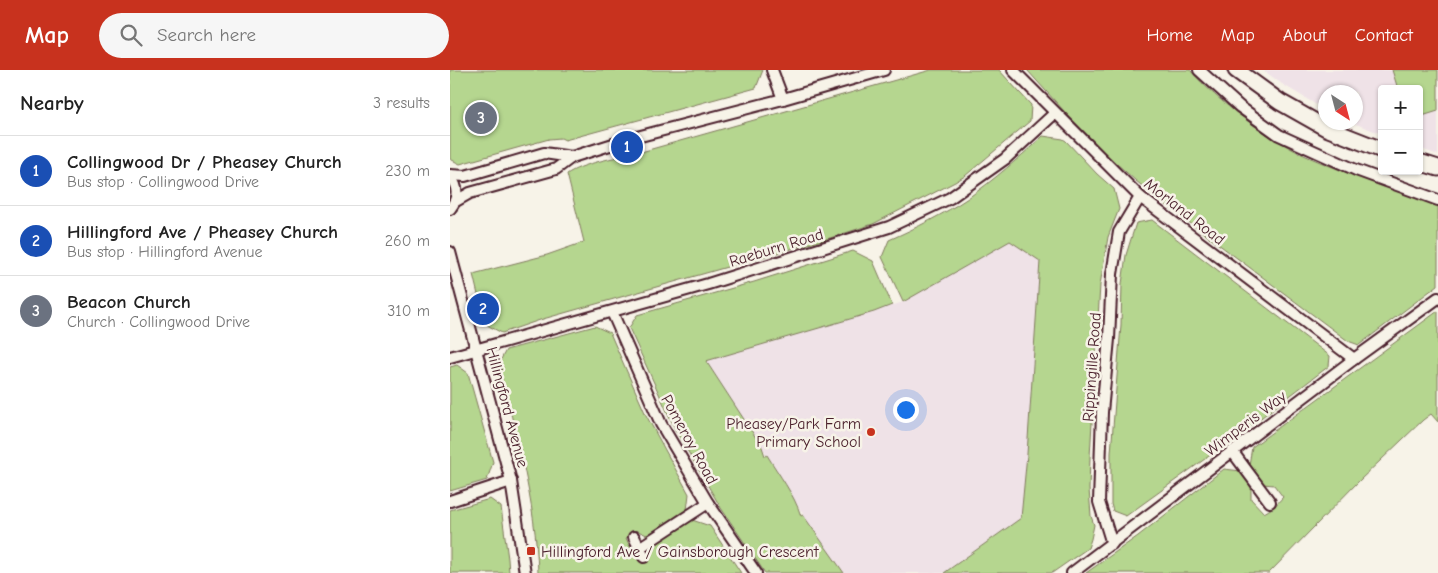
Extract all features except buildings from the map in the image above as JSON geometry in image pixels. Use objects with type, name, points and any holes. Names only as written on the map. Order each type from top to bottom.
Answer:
[{"type":"main road","points":[[1236,70],[1280,102],[1326,128],[1378,148]]},
{"type":"main road","points":[[1423,163],[1438,168]]},
{"type":"street","points":[[772,70],[782,99]]},
{"type":"street","points":[[453,205],[470,193],[556,169],[572,157],[629,139],[884,70]]},
{"type":"street","name":"Morland Road","points":[[1013,70],[1140,197],[1354,359]]},
{"type":"street","points":[[1199,70],[1240,107],[1279,135],[1356,170],[1438,200]]},
{"type":"street","name":"Raeburn Road","points":[[450,357],[708,284],[889,227],[950,198],[1005,159],[1055,114]]},
{"type":"street","points":[[453,205],[456,188],[450,176],[465,176],[544,153],[572,157]]},
{"type":"street","name":"Rippingille Road","points":[[1112,544],[1099,502],[1102,412],[1110,339],[1112,274],[1119,232],[1140,197]]},
{"type":"street","name":"Hillingford Avenue","points":[[450,252],[511,481],[525,573]]},
{"type":"street","name":"Wimperis Way","points":[[1072,573],[1354,359],[1438,298]]},
{"type":"street","name":"Pomeroy Road","points":[[612,312],[661,424],[708,503],[756,573]]},
{"type":"street","points":[[1232,451],[1270,502]]},
{"type":"street","points":[[450,502],[511,481]]},
{"type":"street","points":[[634,537],[642,552],[708,503]]},
{"type":"shaded area","points":[[1263,70],[1438,70],[1438,155],[1423,149],[1423,85],[1378,85],[1378,132],[1363,127],[1363,85],[1318,85],[1318,106]]},
{"type":"shaded area","points":[[1010,241],[1040,261],[1027,459],[1021,518],[944,573],[844,573],[809,524],[706,361],[903,302]]},
{"type":"green space","points":[[450,70],[763,70],[756,88],[565,140],[561,138],[549,139],[460,164],[450,159]]},
{"type":"green space","points":[[931,70],[999,70],[1031,105],[1030,121],[965,176],[873,224],[830,238],[543,319],[502,333],[485,324],[473,274],[547,255],[584,242],[567,174],[573,170],[599,161],[634,154]]},
{"type":"green space","points":[[1027,70],[1190,70],[1229,107],[1291,148],[1306,156],[1372,182],[1438,204],[1438,285],[1359,345],[1348,341],[1136,181],[1106,154]]},
{"type":"green space","points":[[1392,70],[1438,70],[1438,111],[1423,116],[1423,85],[1397,85]]},
{"type":"green space","points":[[1043,136],[1066,141],[1114,189],[1119,209],[1108,237],[1100,285],[1090,457],[1089,489],[1091,516],[1094,525],[1091,539],[1088,548],[1052,573],[944,573],[1021,518],[1040,261],[1010,241],[903,302],[882,257],[889,240],[949,210],[968,198],[1007,168]]},
{"type":"green space","points":[[1152,220],[1330,356],[1329,366],[1245,430],[1126,516],[1113,511],[1111,504],[1111,453],[1121,325],[1122,284],[1126,255],[1136,223]]},
{"type":"green space","points":[[853,251],[873,261],[892,305],[874,312],[706,361],[762,447],[765,456],[767,455],[786,485],[801,516],[803,515],[844,573],[765,573],[721,508],[676,431],[629,328],[637,315],[754,282]]},
{"type":"green space","points":[[1438,311],[1438,422],[1431,414],[1423,420],[1360,480],[1269,573],[1086,573],[1138,536],[1224,469],[1241,471],[1251,488],[1251,499],[1264,513],[1274,507],[1283,497],[1274,485],[1263,484],[1249,465],[1252,447]]},
{"type":"green space","points":[[595,326],[610,333],[646,415],[689,494],[687,510],[649,536],[638,531],[626,538],[631,548],[643,562],[651,556],[653,545],[692,520],[710,526],[741,573],[538,573],[533,520],[524,468],[498,365],[506,350]]},
{"type":"green space","points":[[457,365],[468,373],[493,462],[487,480],[450,491],[450,367]]},
{"type":"green space","points":[[490,499],[501,507],[509,573],[450,573],[450,510]]},
{"type":"place","name":"Beacon Church","points":[[481,118]]},
{"type":"place","name":"Collingwood Dr / Pheasey Church","points":[[627,147]]},
{"type":"place","name":"Hillingford Ave / Pheasey Church","points":[[483,309]]},
{"type":"place","name":"Pheasey/Park Farm Primary School","points":[[871,432]]},
{"type":"place","name":"Hillingford Ave / Gainsborough Crescent","points":[[531,551]]}]
